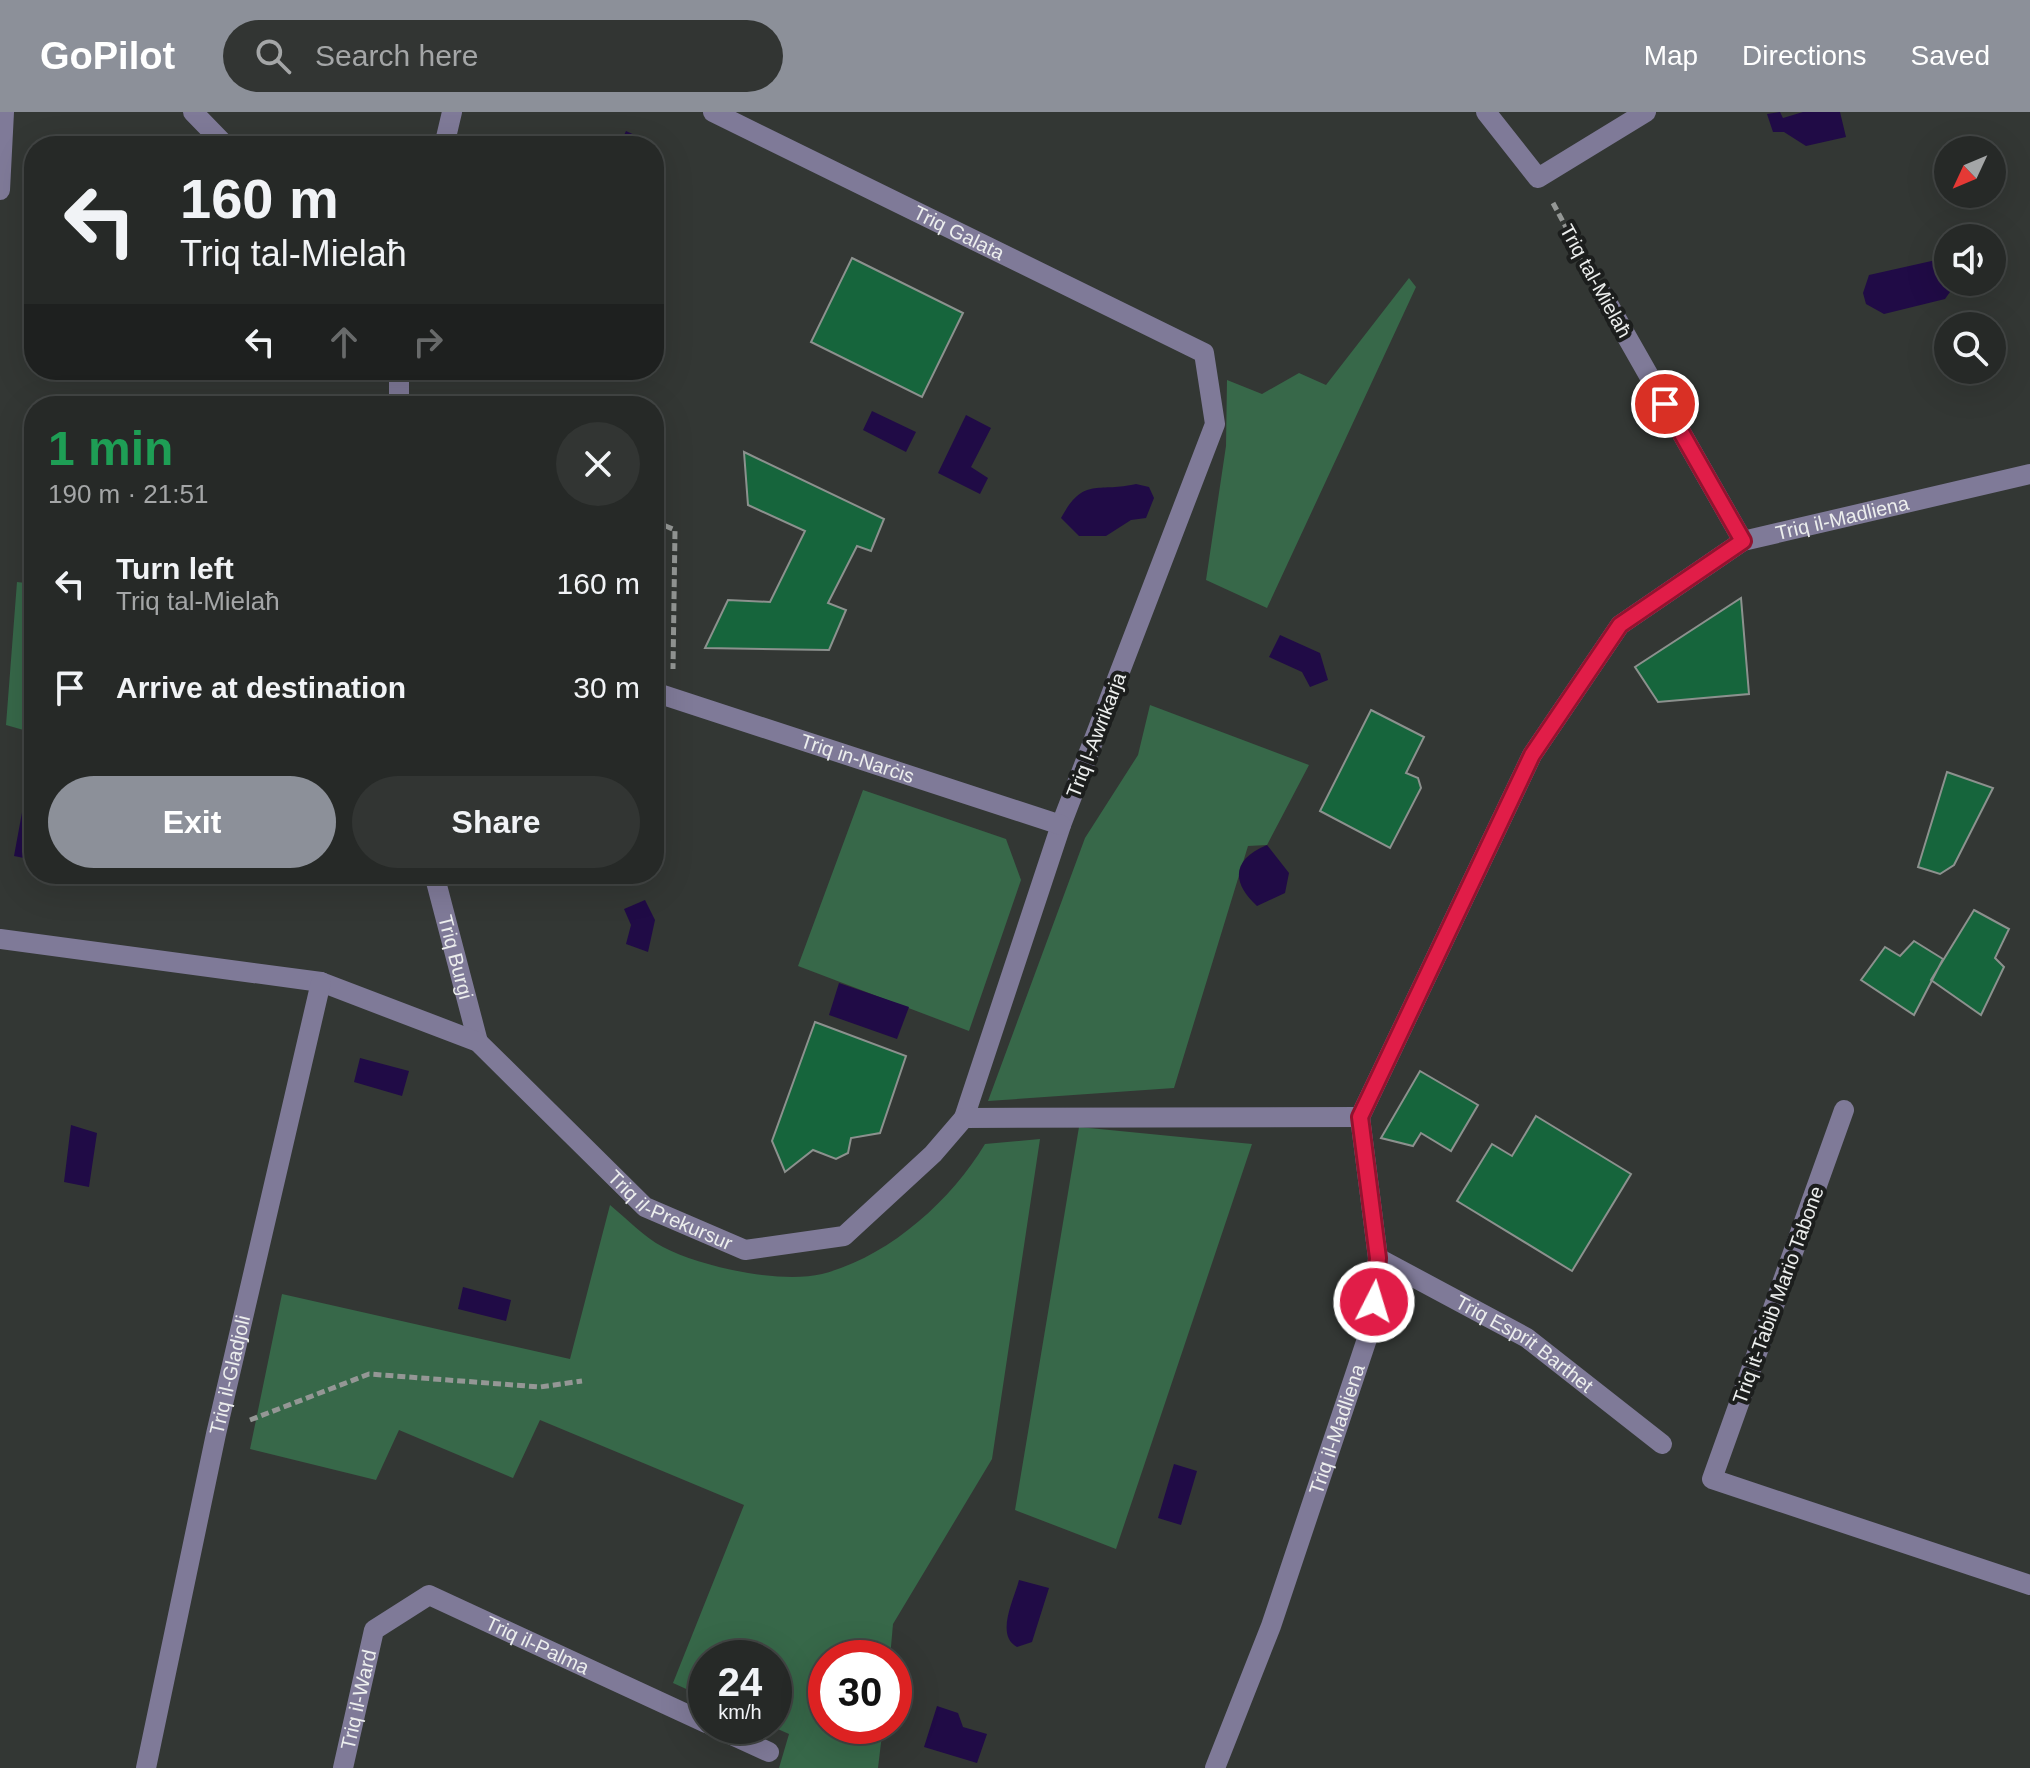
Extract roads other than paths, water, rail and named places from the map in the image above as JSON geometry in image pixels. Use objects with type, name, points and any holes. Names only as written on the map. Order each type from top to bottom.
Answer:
[{"type":"street","points":[[0,190],[4,112]]},
{"type":"street","points":[[193,112],[216,136]]},
{"type":"street","points":[[446,136],[452,112]]},
{"type":"street","name":"Triq Galata","points":[[713,112],[1204,353]]},
{"type":"street","points":[[1486,112],[1538,178],[1646,112]]},
{"type":"street","name":"Triq tal-Mielaħ","points":[[1603,295],[1743,541]]},
{"type":"street","name":"Triq l-Awrikarja","points":[[964,1118],[1061,825],[1215,424],[1204,353]]},
{"type":"street","name":"Triq il-Madliena","points":[[1215,1768],[1271,1626],[1372,1324],[1378,1258],[1360,1117],[1532,755],[1620,625],[1743,541],[2030,474]]},
{"type":"street","name":"Triq in-Narċis","points":[[664,695],[1061,825]]},
{"type":"street","name":"Triq Burgi","points":[[437,884],[478,1042]]},
{"type":"street","name":"Triq il-Prekursur","points":[[0,939],[321,982],[478,1042],[645,1207],[745,1250],[844,1236],[933,1154],[964,1118]]},
{"type":"street","name":"Triq il-Gladjoli","points":[[146,1768],[216,1434],[321,982]]},
{"type":"street","name":"Triq it-Tabib Mario Tabone","points":[[1844,1110],[1712,1479],[2030,1585]]},
{"type":"street","points":[[964,1118],[1360,1117]]},
{"type":"street","name":"Triq Esprit Barthet","points":[[1378,1258],[1527,1338],[1662,1444]]},
{"type":"street","name":"Triq il-Palma","points":[[374,1630],[429,1595],[688,1715]]},
{"type":"street","name":"Triq il-Ward","points":[[343,1768],[374,1630]]},
{"type":"street","points":[[751,1744],[769,1752]]}]
